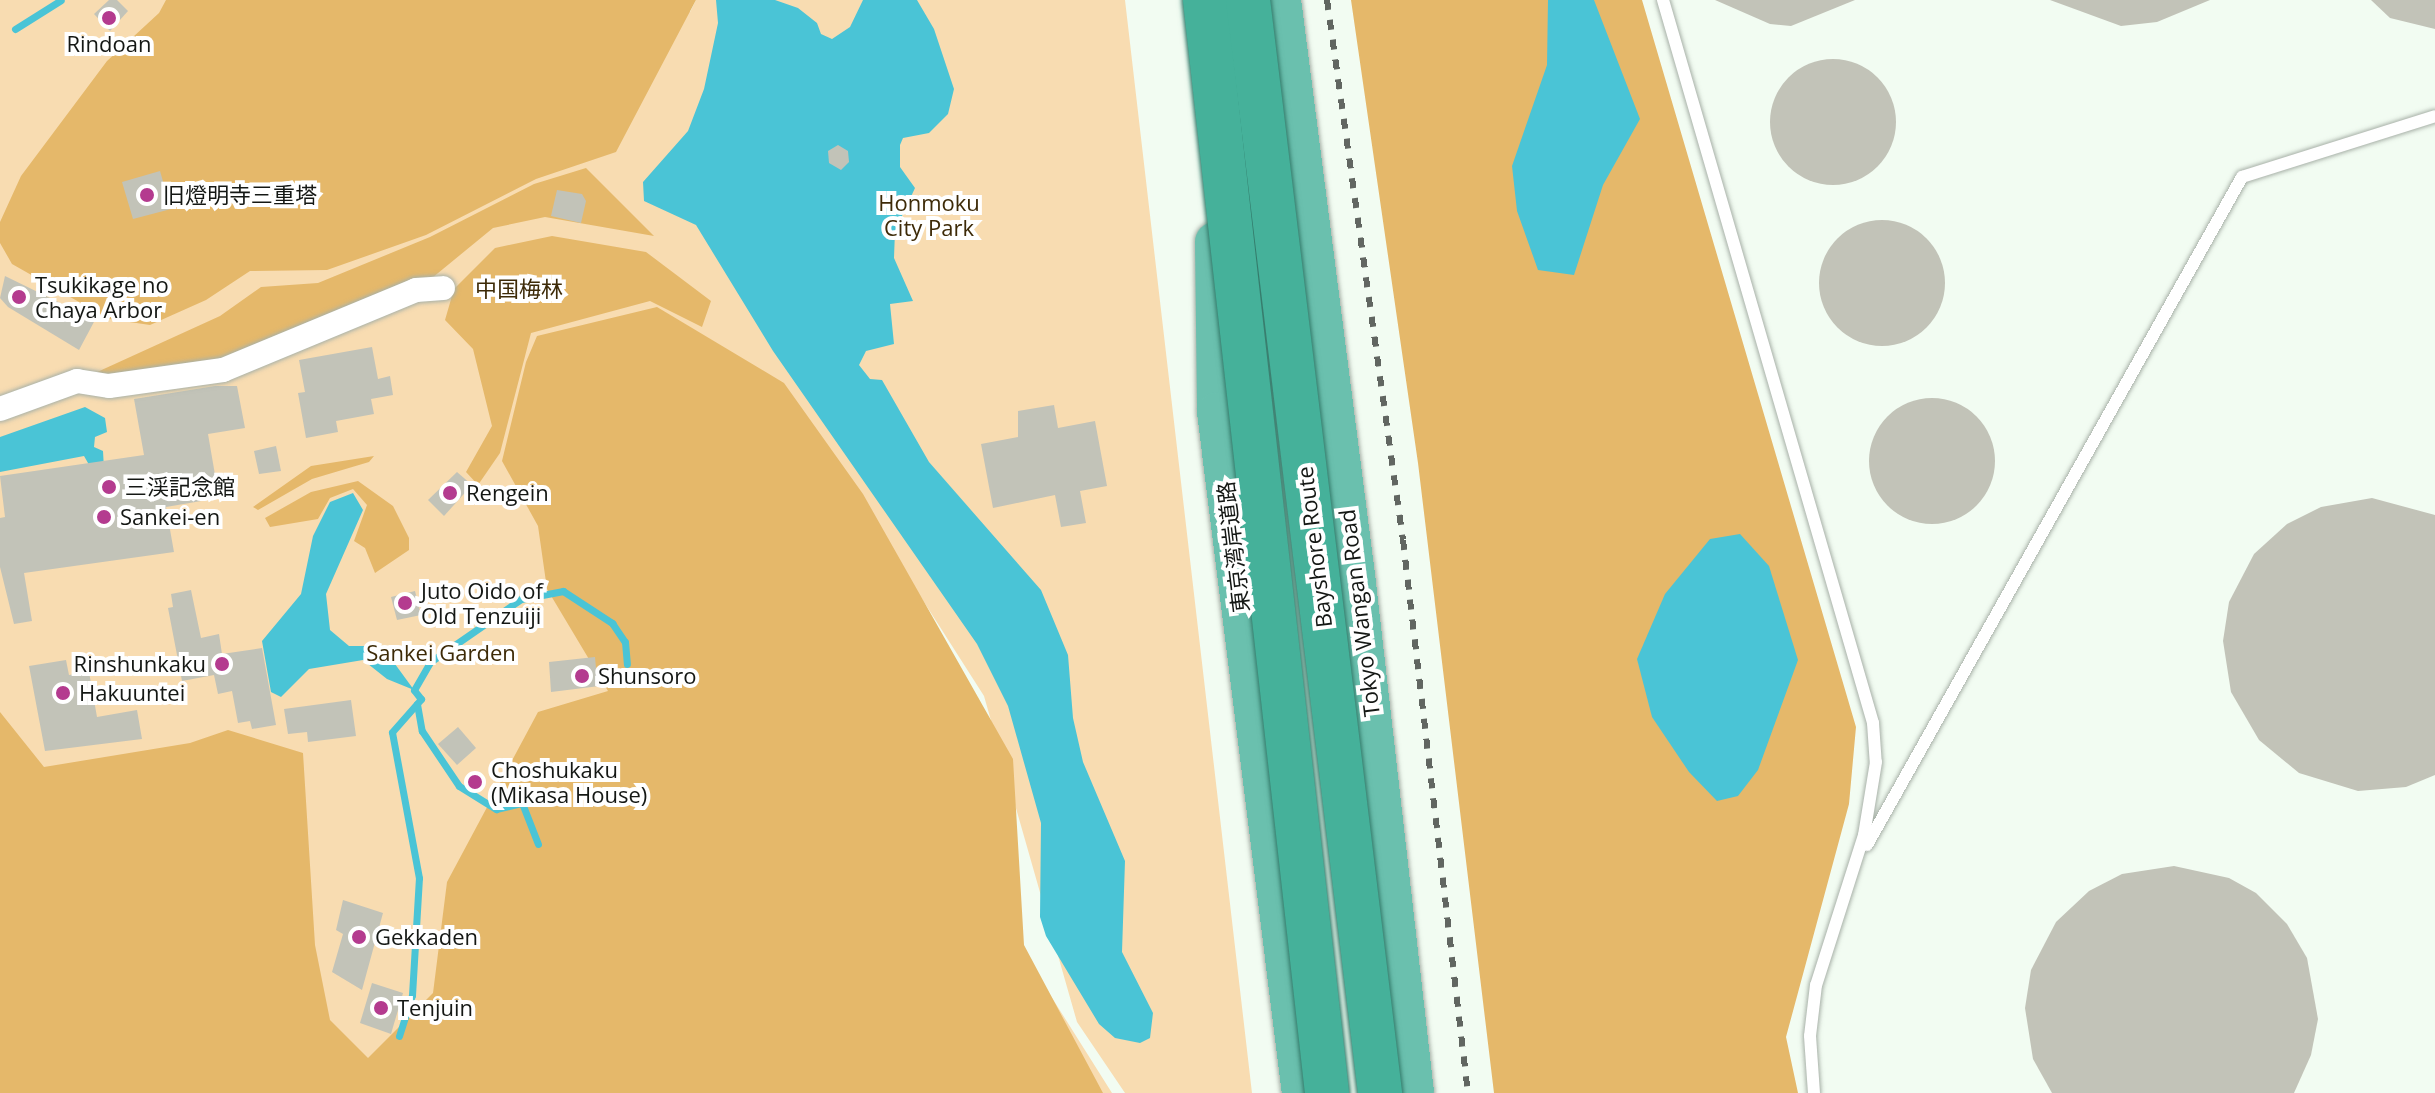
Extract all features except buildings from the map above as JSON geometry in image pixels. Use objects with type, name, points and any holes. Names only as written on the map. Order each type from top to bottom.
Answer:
[{"type":"highway","name":"東京湾岸道路","points":[[1193,0],[1214,139],[1217,412],[1302,1093]]},
{"type":"highway","points":[[1205,0],[1327,1093]]},
{"type":"highway","name":"Bayshore Route","points":[[1248,0],[1380,1093]]},
{"type":"highway","name":"Tokyo Wangan Road","points":[[1281,0],[1414,1093]]},
{"type":"highway","name":"Tokyo Wangan Road","points":[[1299,134],[1299,474],[1374,1093]]},
{"type":"highway","points":[[1214,139],[1336,1093]]},
{"type":"street","points":[[0,409],[77,381],[109,386],[223,370],[416,290],[443,288]]},
{"type":"lane","points":[[1663,0],[1868,693],[1876,762],[1855,865],[1816,985],[1810,1036],[1814,1093]]},
{"type":"lane","points":[[1855,865],[2242,177],[2435,116]]},
{"type":"green space","name":"Sankei Garden","points":[[0,0],[688,0],[690,12],[696,0],[1125,0],[1252,1093],[1125,1093],[1077,1022],[984,696],[864,508],[1013,936],[1112,1093],[0,1093]]},
{"type":"green space","points":[[166,0],[696,0],[616,152],[536,179],[426,235],[327,270],[250,271],[206,300],[150,325],[109,319],[12,264],[0,243],[0,222],[21,176],[107,61],[159,13]]},
{"type":"green space","points":[[1351,0],[1642,0],[1856,727],[1849,804],[1786,1037],[1798,1093],[1494,1093],[1418,463]]},
{"type":"green space","points":[[586,168],[654,236],[545,217],[493,228],[432,278],[308,322],[222,362],[117,377],[95,373],[220,316],[261,287],[318,283],[430,237],[534,184]]},
{"type":"green space","name":"中国梅林","points":[[552,236],[646,252],[711,301],[702,327],[650,301],[531,333],[500,453],[478,485],[466,472],[492,426],[473,349],[445,320],[454,289],[495,248]]},
{"type":"green space","points":[[657,307],[784,383],[863,494],[1013,759],[1024,945],[1103,1093],[0,1093],[0,712],[44,767],[190,743],[228,730],[303,753],[315,945],[330,1020],[368,1058],[433,993],[447,882],[538,712],[608,691],[547,589],[538,526],[502,461],[526,362],[537,336]]},
{"type":"green space","points":[[374,456],[369,462],[312,479],[258,510],[253,507],[311,466]]},
{"type":"green space","points":[[358,481],[393,506],[409,538],[409,550],[375,573],[365,548],[354,541],[367,505],[353,489],[330,498],[318,519],[270,527],[265,518],[311,492]]},
{"type":"water","points":[[716,0],[775,0],[798,8],[817,23],[821,34],[832,39],[850,27],[863,0],[917,0],[934,29],[954,89],[948,114],[929,133],[903,138],[900,145],[900,167],[915,188],[895,231],[894,258],[913,301],[890,304],[894,344],[866,351],[859,365],[870,379],[882,380],[929,462],[1041,590],[1068,655],[1073,718],[1083,762],[1125,861],[1122,952],[1153,1013],[1150,1038],[1140,1043],[1115,1038],[1099,1024],[1046,936],[1040,917],[1041,823],[1008,706],[977,644],[773,351],[696,225],[644,201],[643,182],[688,131],[704,89],[718,23]]},
{"type":"water","points":[[1548,0],[1594,0],[1640,119],[1603,185],[1574,275],[1538,270],[1517,211],[1512,166],[1547,65]]},
{"type":"water","points":[[85,407],[105,418],[107,432],[95,437],[94,447],[103,451],[104,469],[96,477],[84,456],[0,472],[0,437]]},
{"type":"water","points":[[353,493],[363,510],[326,594],[330,630],[349,646],[367,646],[395,664],[414,690],[387,679],[363,660],[309,669],[281,697],[271,692],[262,641],[301,594],[313,536],[330,502]]},
{"type":"water","points":[[1740,534],[1769,566],[1798,660],[1758,770],[1738,796],[1717,801],[1689,772],[1652,717],[1637,659],[1665,594],[1710,539]]},
{"type":"waterway","points":[[15,29],[61,0]]},
{"type":"waterway","points":[[399,1036],[412,995],[419,878],[392,732],[421,699],[414,690],[430,662],[521,599],[563,591],[612,623],[625,642],[627,664]]},
{"type":"waterway","points":[[417,704],[422,731],[459,786],[496,809],[522,803],[538,844]]},
{"type":"railway","points":[[1327,0],[1403,540],[1468,1093]]},
{"type":"place","name":"Rindoan","points":[[109,18]]},
{"type":"place","name":"旧燈明寺三重塔","points":[[147,195]]},
{"type":"place","name":"Tsukikage no Chaya Arbor","points":[[19,297]]},
{"type":"place","name":"三渓記念館","points":[[109,487]]},
{"type":"place","name":"Rengein","points":[[450,493]]},
{"type":"place","name":"Sankei-en","points":[[104,517]]},
{"type":"place","name":"Juto Oido of Old Tenzuiji","points":[[405,603]]},
{"type":"place","name":"Rinshunkaku","points":[[222,664]]},
{"type":"place","name":"Shunsoro","points":[[582,676]]},
{"type":"place","name":"Hakuuntei","points":[[63,693]]},
{"type":"place","name":"Choshukaku (Mikasa House)","points":[[475,782]]},
{"type":"place","name":"Gekkaden","points":[[359,937]]},
{"type":"place","name":"Tenjuin","points":[[381,1008]]},
{"type":"park label","name":"Honmoku City Park","points":[[929,214]]}]
